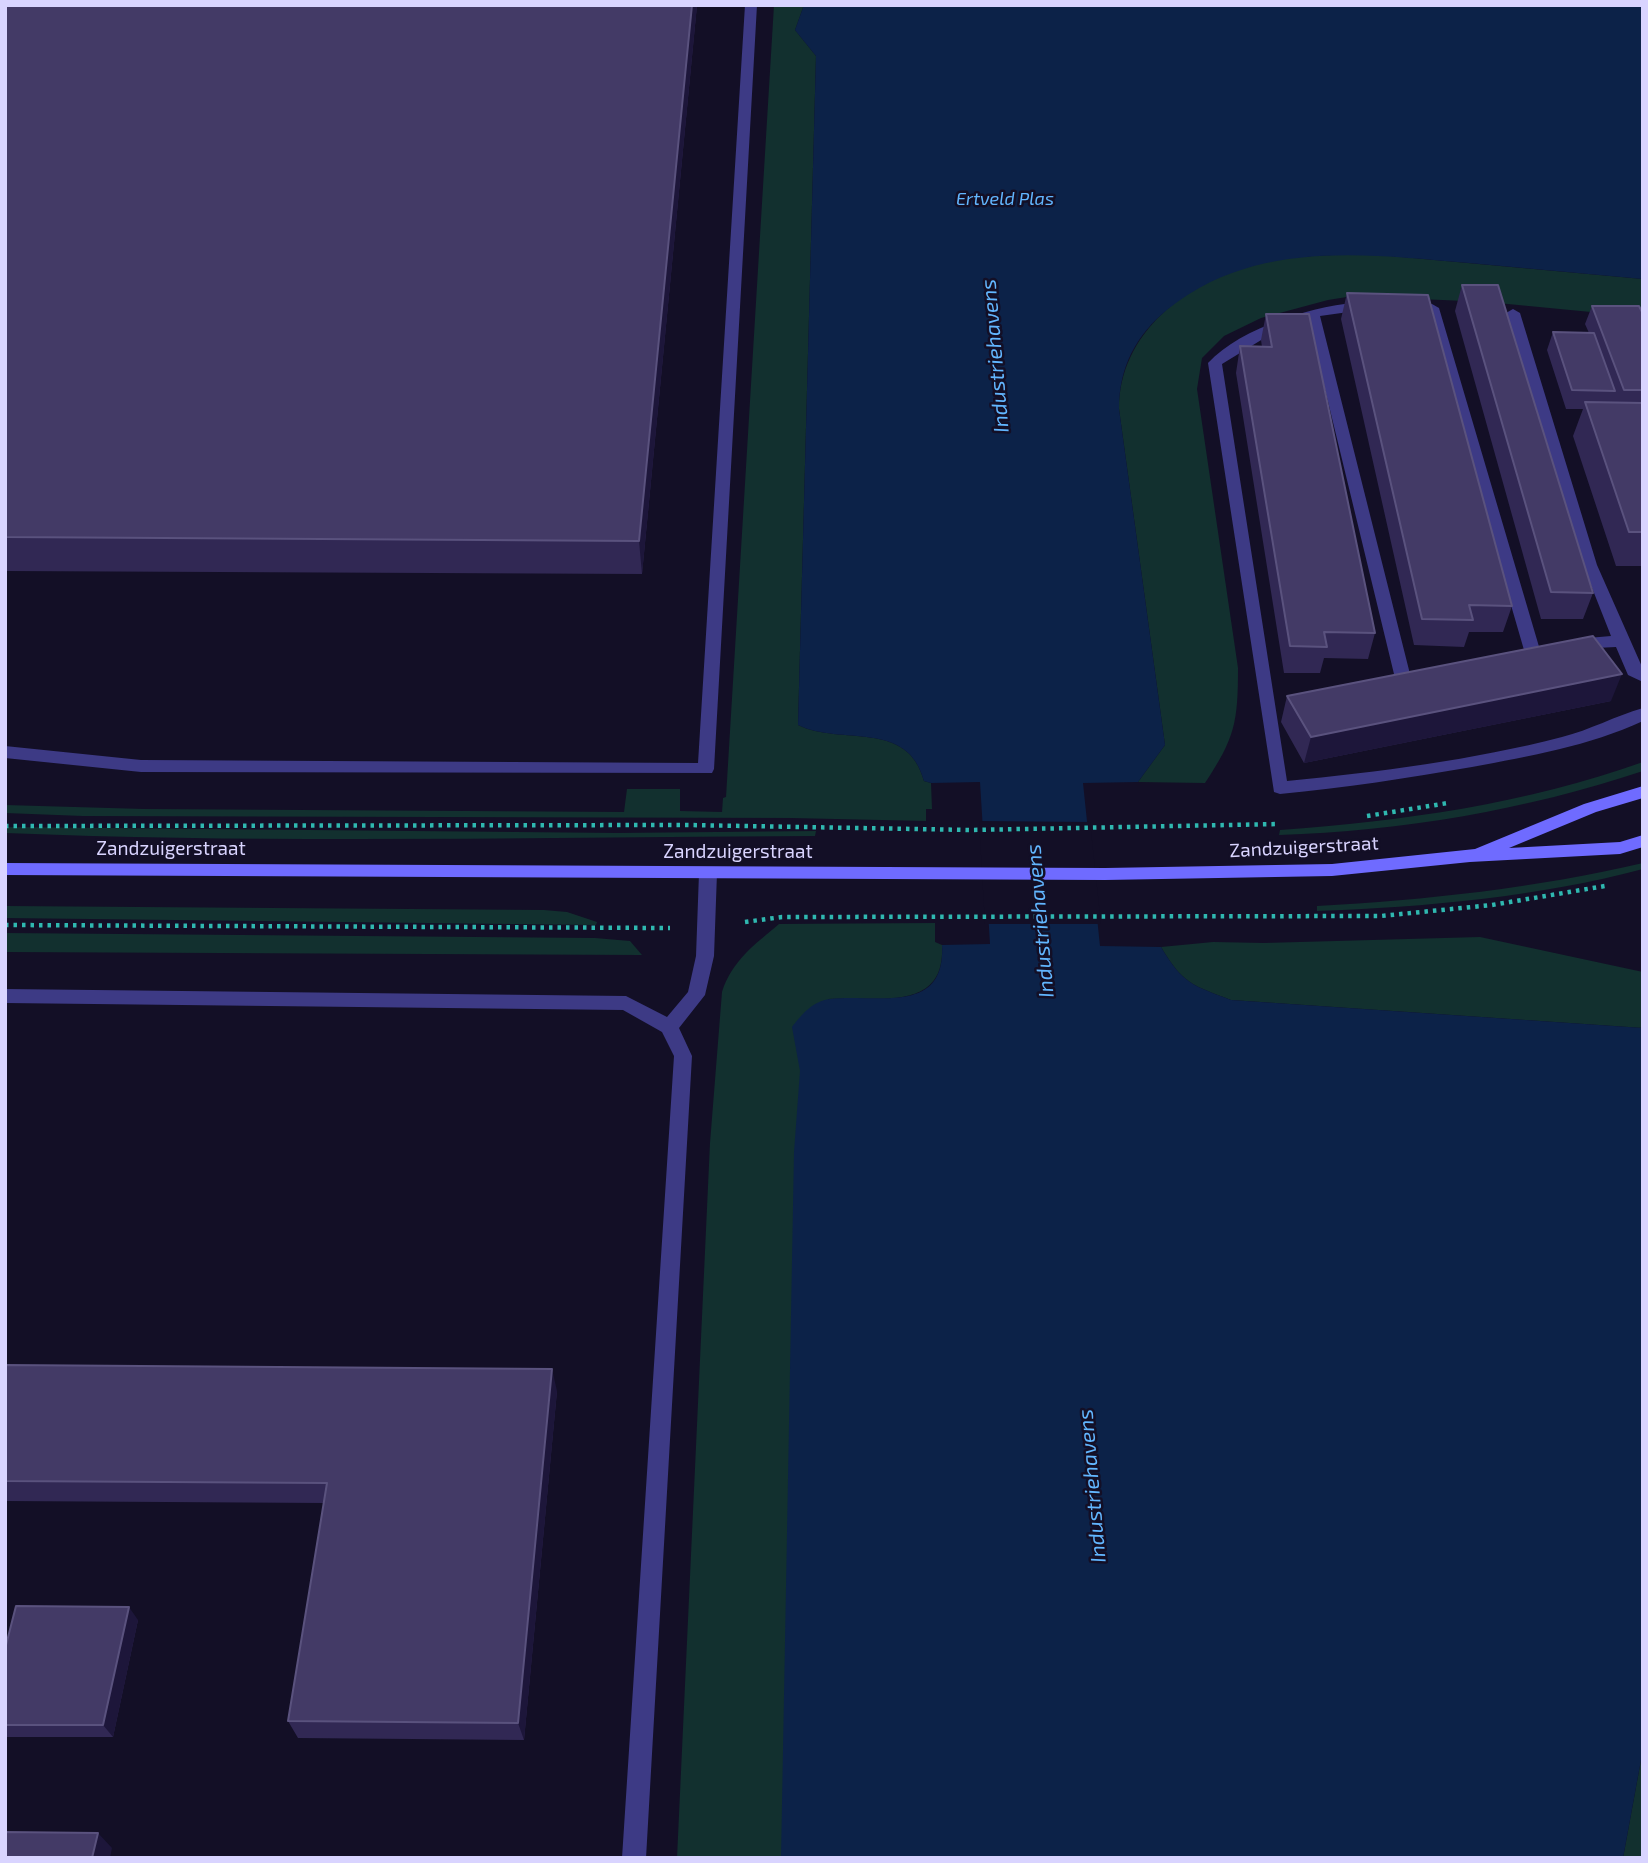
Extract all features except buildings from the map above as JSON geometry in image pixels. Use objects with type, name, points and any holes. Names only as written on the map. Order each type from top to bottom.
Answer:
[{"type":"main road","name":"Zandzuigerstraat","points":[[1470,856],[1590,808],[1643,792]]},
{"type":"main road","name":"Zandzuigerstraat","points":[[5,869],[1105,874],[1332,870],[1470,856],[1620,848],[1643,841]]},
{"type":"lane","points":[[5,752],[141,766],[706,769],[751,5]]},
{"type":"lane","points":[[1621,641],[1537,649],[1432,308],[1359,306],[1313,314],[1242,342],[1215,363],[1273,699],[1280,788],[1362,781],[1539,748],[1618,726],[1643,714]]},
{"type":"lane","points":[[1513,313],[1590,565],[1634,671],[1643,677]]},
{"type":"lane","points":[[1313,314],[1402,675]]},
{"type":"lane","points":[[669,1027],[696,995],[705,956],[708,873]]},
{"type":"lane","points":[[5,996],[626,1003],[669,1027],[683,1056],[634,1858]]},
{"type":"path","points":[[5,826],[687,825],[1100,830]]},
{"type":"path","points":[[5,925],[707,928],[782,917],[1381,916],[1492,905],[1610,884]]},
{"type":"green space","points":[[774,5],[804,5],[795,30],[816,56],[798,725],[815,731],[871,738],[904,749],[916,762],[924,781],[931,783],[932,809],[926,809],[926,821],[791,818],[83,816],[5,813],[5,805],[144,809],[624,812],[627,789],[680,789],[680,811],[722,812],[723,798],[726,797]]},
{"type":"green space","points":[[1369,254],[1643,279],[1643,317],[1487,302],[1353,296],[1261,318],[1224,336],[1202,358],[1197,389],[1238,668],[1233,729],[1223,754],[1205,783],[1138,782],[1165,745],[1119,409],[1122,382],[1131,357],[1144,334],[1162,314],[1182,297],[1230,272],[1284,259]]},
{"type":"green space","points":[[1643,762],[1643,771],[1599,785],[1509,807],[1371,829],[1279,835],[1280,830],[1418,816],[1509,800],[1599,777]]},
{"type":"green space","points":[[5,827],[617,833],[816,831],[815,836],[309,839],[5,833]]},
{"type":"green space","points":[[1643,863],[1643,869],[1522,894],[1399,907],[1317,911],[1317,906],[1522,886]]},
{"type":"green space","points":[[5,906],[544,910],[567,912],[597,922],[596,925],[5,918]]},
{"type":"green space","points":[[935,923],[935,942],[942,945],[940,967],[932,982],[920,992],[885,999],[828,999],[794,1858],[677,1858],[710,1143],[722,992],[738,962],[779,924]]},
{"type":"green space","points":[[5,933],[595,938],[630,941],[642,955],[5,952]]},
{"type":"green space","points":[[1480,937],[1643,972],[1643,1028],[1231,1000],[1190,982],[1176,969],[1161,947],[1213,942]]},
{"type":"green space","points":[[1643,1749],[1643,1858],[1623,1858]]},
{"type":"water","points":[[804,5],[1643,5],[1643,279],[1391,257],[1313,256],[1274,261],[1237,271],[1202,287],[1168,309],[1138,341],[1122,379],[1119,409],[1165,745],[1138,782],[1083,783],[1100,946],[1161,947],[1176,969],[1190,982],[1231,1000],[1643,1028],[1643,1749],[1623,1858],[781,1858],[794,1152],[800,1071],[792,1027],[808,1009],[824,1000],[904,997],[920,992],[932,983],[940,968],[942,945],[990,944],[980,782],[924,781],[916,762],[904,749],[871,738],[815,731],[798,725],[816,56],[795,30]]},
{"type":"pier","points":[[979,821],[1090,822],[1101,924],[985,924]]},
{"type":"water label","name":"Ertveld Plas","points":[[1005,199]]},
{"type":"water label","name":"Industriehavens","points":[[995,356]]},
{"type":"water label","name":"Industriehavens","points":[[1040,921]]},
{"type":"water label","name":"Industriehavens","points":[[1092,1486]]}]
